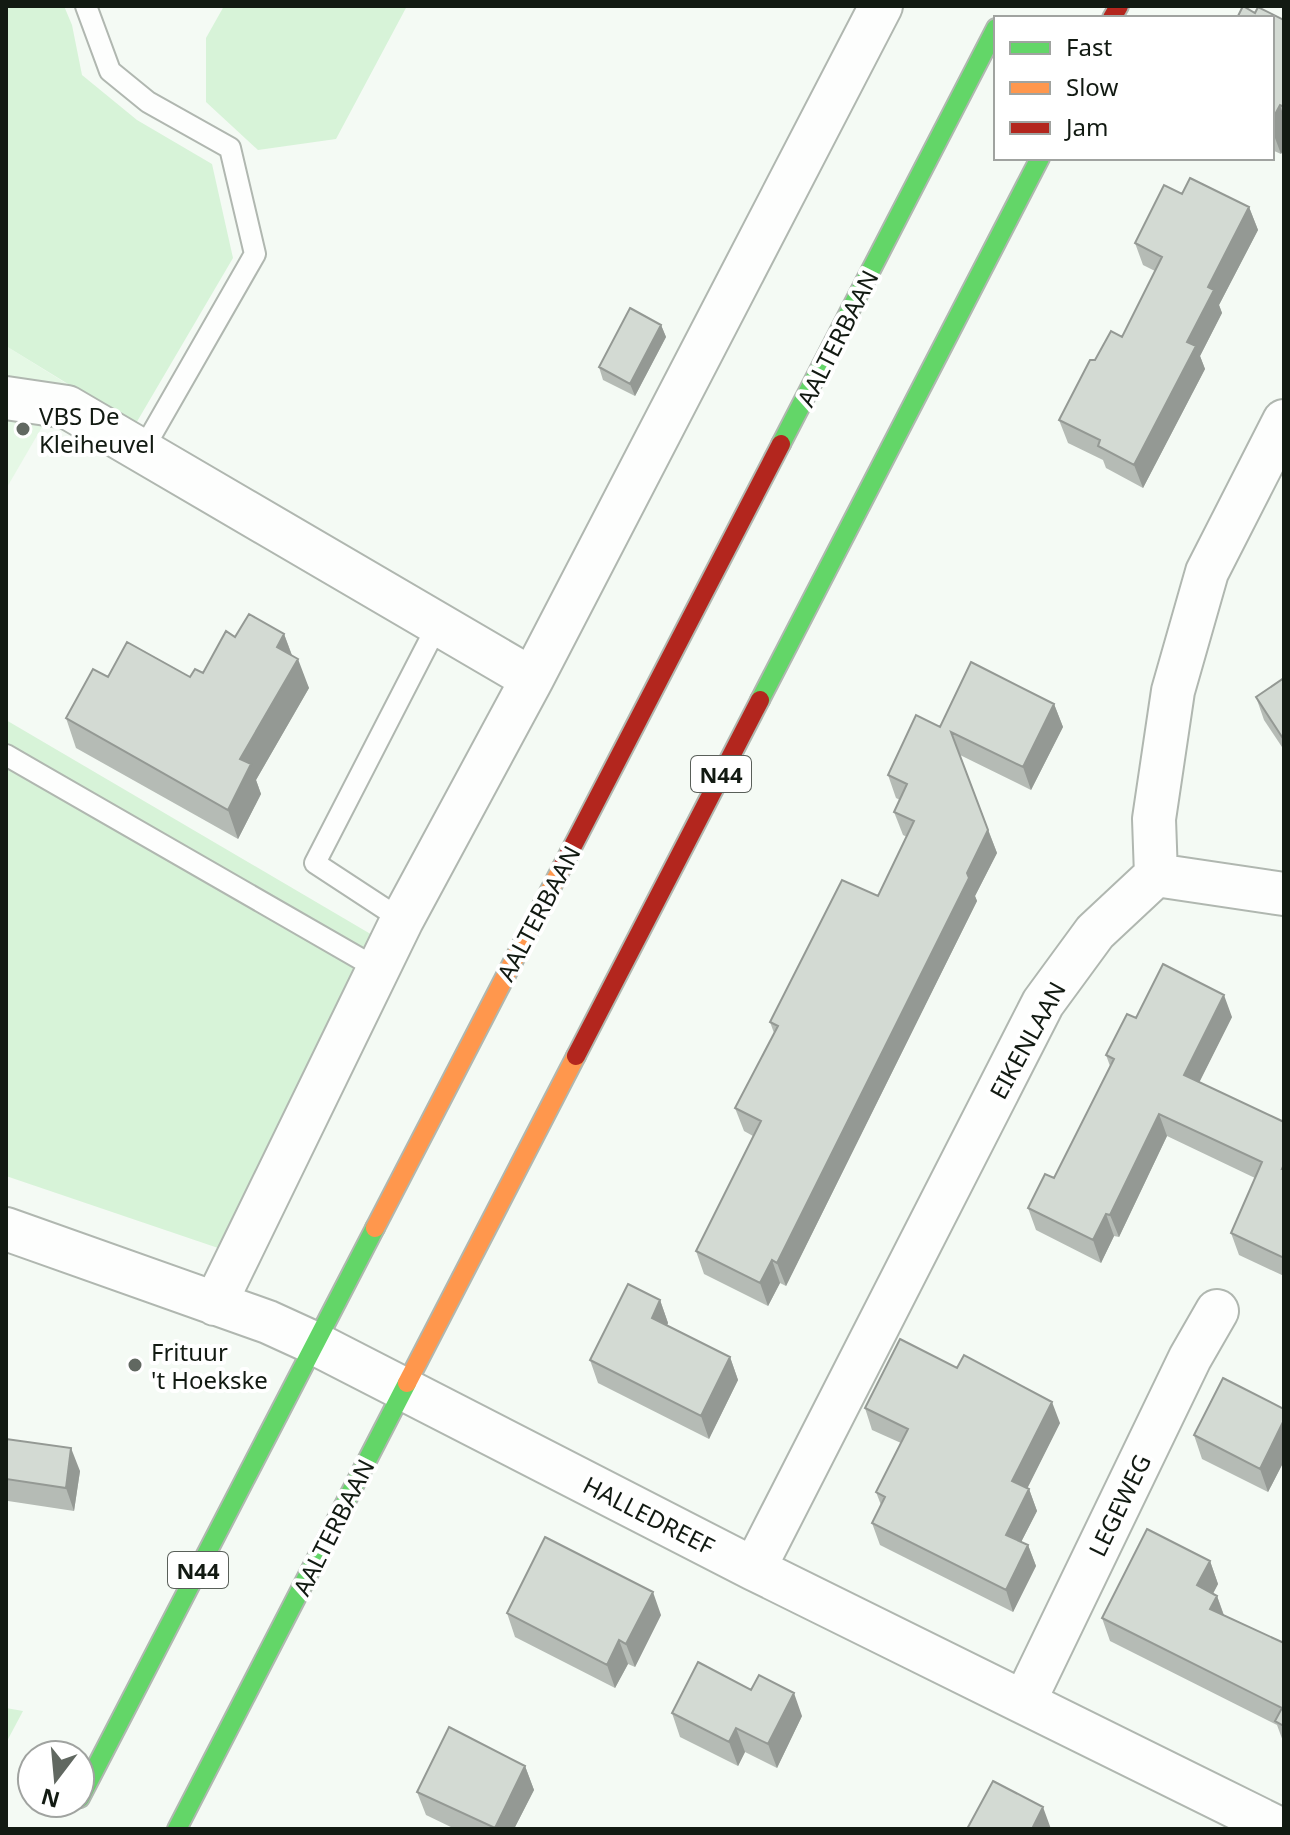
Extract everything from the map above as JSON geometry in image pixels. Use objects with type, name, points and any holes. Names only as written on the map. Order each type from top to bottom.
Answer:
[{"type":"highway","name":"AALTERBAAN","points":[[96,1767],[994,32]]},
{"type":"highway","name":"AALTERBAAN","points":[[177,1829],[1039,160]]},
{"type":"street","points":[[215,1304],[402,920],[532,679],[881,6]]},
{"type":"street","points":[[6,398],[67,407],[532,679]]},
{"type":"street","points":[[1284,421],[1207,572],[1173,691],[1154,819],[1156,875],[1284,894]]},
{"type":"street","name":"EIKENLAAN","points":[[754,1569],[1043,1003],[1095,932],[1156,875]]},
{"type":"street","name":"HALLEDREEF","points":[[6,1229],[314,1343],[402,1391],[754,1569],[1025,1700],[1280,1829]]},
{"type":"street","name":"LEGEWEG","points":[[1025,1700],[1190,1358],[1217,1311]]},
{"type":"lane","points":[[86,6],[110,71],[148,102],[230,148],[255,254],[141,453]]},
{"type":"lane","points":[[402,920],[315,863],[437,626]]},
{"type":"lane","points":[[6,755],[378,969]]},
{"type":"shaded area","points":[[6,6],[64,6],[72,25],[82,75],[137,120],[212,164],[233,258],[135,425],[6,346]]},
{"type":"shaded area","points":[[224,6],[407,6],[336,139],[258,150],[206,102],[206,38]]},
{"type":"shaded area","name":"VBS De Kleiheuvel","points":[[6,346],[67,384],[6,489]]},
{"type":"shaded area","points":[[6,720],[374,936],[224,1250],[6,1176]]},
{"type":"shaded area","points":[[6,1708],[23,1711],[6,1743]]},
{"type":"building","points":[[1243,6],[1255,13],[1258,7],[1284,20],[1284,107],[1280,105],[1274,116],[1274,16],[1238,16]]},
{"type":"building","points":[[1190,178],[1249,207],[1208,287],[1214,290],[1187,342],[1196,346],[1134,465],[1098,446],[1100,440],[1059,420],[1090,360],[1095,360],[1111,331],[1122,337],[1162,257],[1135,243],[1164,185],[1182,194]]},
{"type":"building","points":[[630,308],[661,325],[630,384],[599,367]]},
{"type":"building","points":[[249,614],[284,634],[277,647],[298,659],[240,759],[251,764],[228,810],[66,718],[93,669],[108,677],[127,642],[190,677],[195,669],[203,673],[226,631],[235,637]]},
{"type":"building","points":[[971,662],[1054,704],[1023,767],[951,732],[988,830],[967,873],[969,878],[777,1263],[772,1260],[760,1283],[696,1251],[761,1121],[735,1108],[778,1026],[770,1022],[842,880],[878,896],[914,821],[894,812],[907,784],[888,775],[916,715],[940,727]]},
{"type":"building","points":[[1284,678],[1284,740],[1256,697]]},
{"type":"building","points":[[1163,964],[1224,995],[1184,1075],[1284,1122],[1284,1258],[1231,1233],[1262,1162],[1159,1114],[1110,1215],[1106,1214],[1093,1240],[1028,1208],[1045,1174],[1054,1178],[1114,1059],[1106,1055],[1127,1014],[1136,1018]]},
{"type":"building","points":[[628,1284],[660,1300],[652,1318],[730,1357],[701,1416],[590,1360]]},
{"type":"building","points":[[900,1339],[957,1368],[964,1355],[1052,1402],[1012,1481],[1029,1489],[1006,1535],[1028,1545],[1006,1590],[872,1523],[885,1497],[876,1492],[908,1429],[865,1408]]},
{"type":"building","points":[[1223,1378],[1284,1409],[1284,1420],[1260,1469],[1194,1435]]},
{"type":"building","points":[[6,1439],[71,1448],[66,1488],[6,1479]]},
{"type":"building","points":[[1147,1529],[1210,1561],[1197,1585],[1217,1596],[1210,1609],[1284,1643],[1284,1726],[1275,1721],[1282,1708],[1102,1618]]},
{"type":"building","points":[[545,1537],[653,1592],[626,1644],[619,1640],[607,1665],[507,1613]]},
{"type":"building","points":[[698,1662],[751,1690],[759,1675],[794,1693],[768,1744],[736,1728],[729,1742],[672,1713]]},
{"type":"building","points":[[449,1727],[525,1766],[495,1828],[417,1792]]},
{"type":"building","points":[[993,1781],[1043,1807],[1032,1829],[967,1829]]},
{"type":"traffic: fast","points":[[781,444],[994,32]]},
{"type":"traffic: fast","points":[[760,700],[1039,160]]},
{"type":"traffic: fast","points":[[96,1767],[375,1228]]},
{"type":"traffic: fast","points":[[177,1829],[407,1383]]},
{"type":"traffic: slow","points":[[375,1228],[562,867]]},
{"type":"traffic: slow","points":[[407,1383],[576,1056]]},
{"type":"traffic: jam","points":[[1113,16],[1119,6]]},
{"type":"traffic: jam","points":[[562,867],[781,444]]},
{"type":"traffic: jam","points":[[576,1056],[760,700]]},
{"type":"place","name":"VBS De Kleiheuvel","points":[[23,429]]},
{"type":"place","name":"Frituur 't Hoekske","points":[[135,1365]]}]
